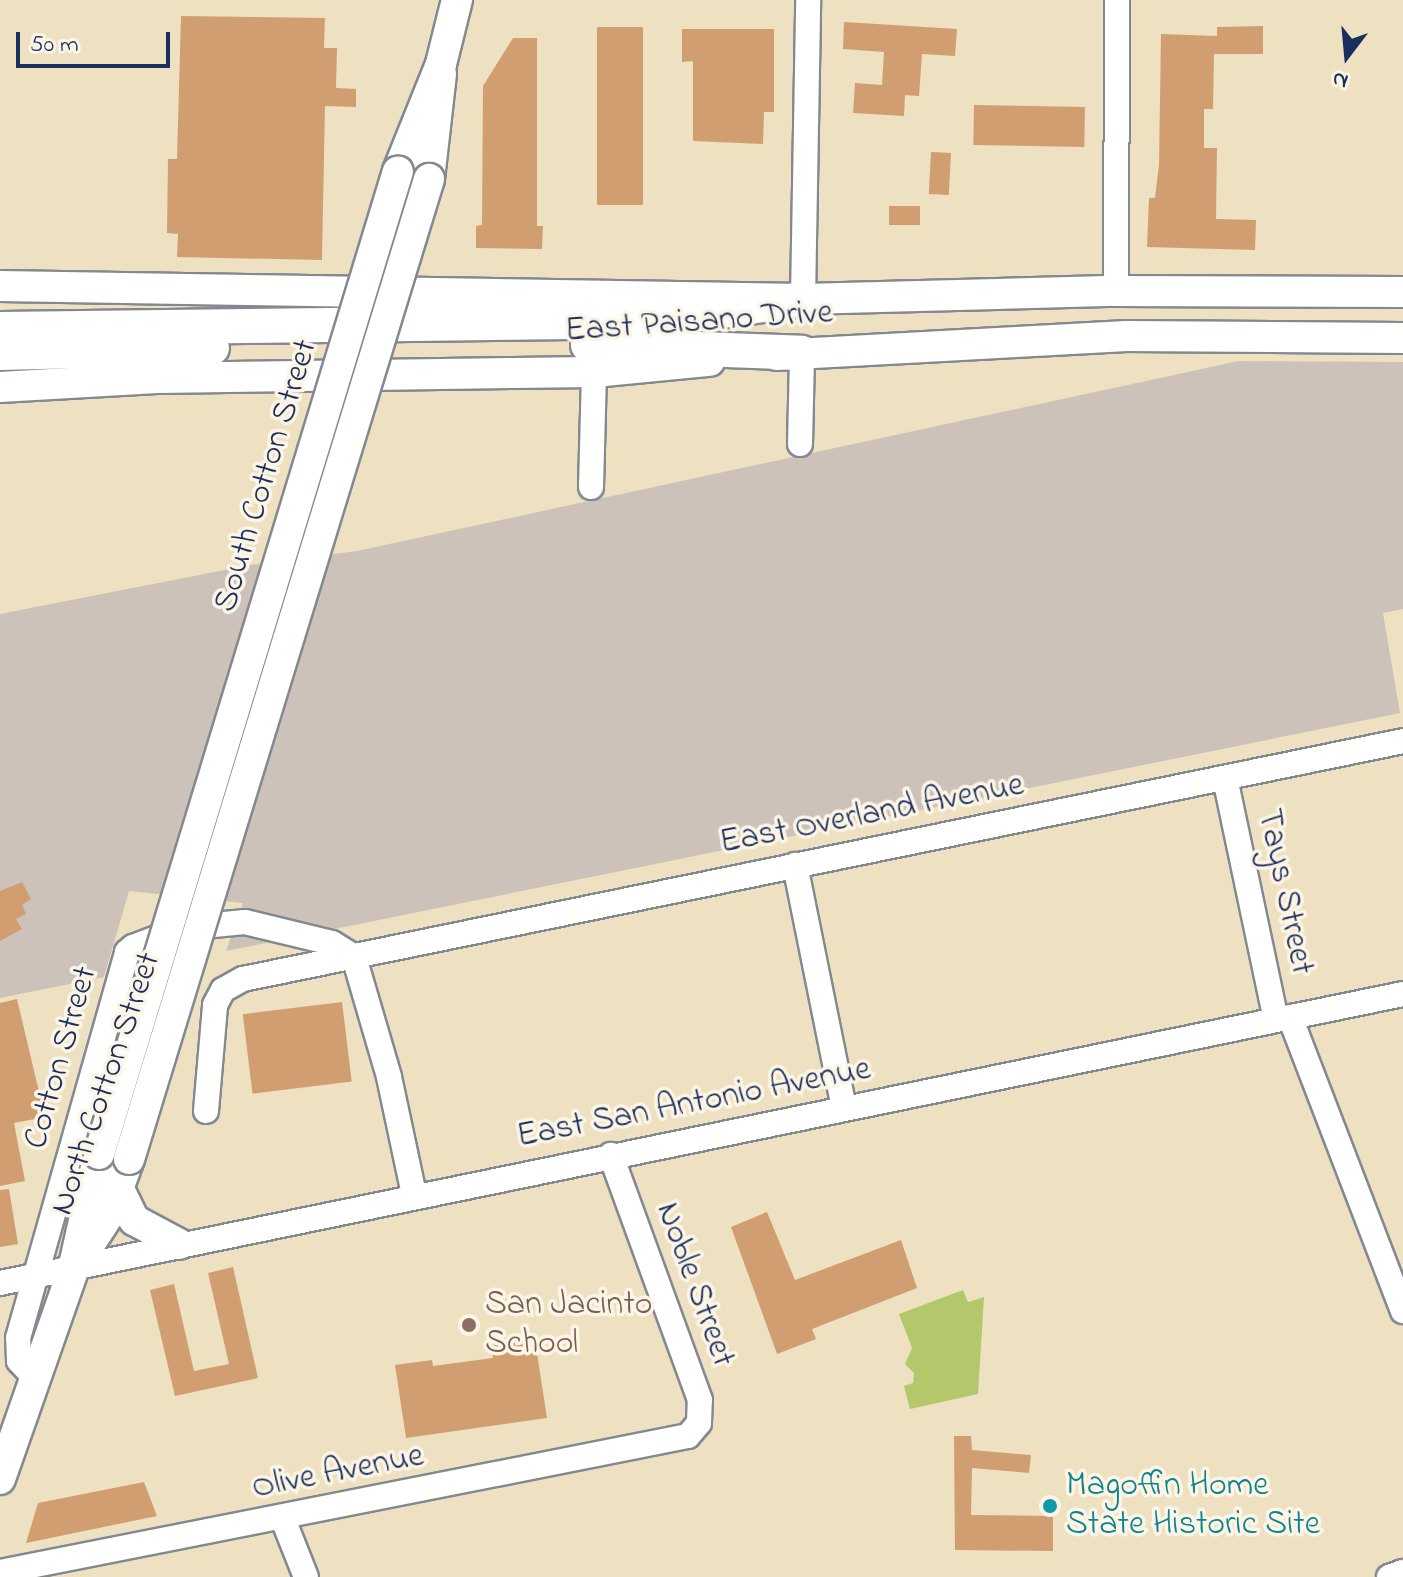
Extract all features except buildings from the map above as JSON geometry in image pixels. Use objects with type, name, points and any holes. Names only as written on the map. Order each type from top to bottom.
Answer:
[{"type":"highway","points":[[0,329],[653,321],[803,299]]},
{"type":"highway","points":[[0,353],[513,345],[802,353]]},
{"type":"main road","name":"South Cotton Street","points":[[188,915],[398,171],[441,64],[457,0]]},
{"type":"main road","name":"South Cotton Street","points":[[188,915],[429,179],[440,116],[441,64]]},
{"type":"main road","name":"East Paisano Drive","points":[[0,286],[803,299],[1116,291],[1403,292]]},
{"type":"main road","name":"East Paisano Drive","points":[[0,387],[157,378],[594,372],[802,353],[1126,336],[1403,338]]},
{"type":"main road","name":"North Cotton Street","points":[[0,1479],[114,1156],[188,915]]},
{"type":"main road","name":"North Cotton Street","points":[[73,1270],[96,1240],[118,1187],[114,1156]]},
{"type":"main road","points":[[118,1187],[134,1220],[179,1244]]},
{"type":"street","points":[[803,299],[808,0]]},
{"type":"street","points":[[1116,291],[1117,0]]},
{"type":"street","points":[[800,444],[802,353]]},
{"type":"street","points":[[591,487],[594,372]]},
{"type":"street","name":"East Overland Avenue","points":[[206,1111],[211,1021],[223,990],[243,979],[1403,741]]},
{"type":"street","name":"Tays Street","points":[[1225,778],[1283,1018],[1393,1248],[1403,1311]]},
{"type":"street","points":[[795,865],[844,1108]]},
{"type":"street","name":"Cotton Street","points":[[36,1276],[127,952],[183,928],[235,921],[332,943],[354,957]]},
{"type":"street","points":[[354,957],[386,1063],[414,1195]]},
{"type":"street","name":"East San Antonio Avenue","points":[[0,1283],[73,1270],[179,1244],[414,1195],[1403,994]]},
{"type":"street","name":"Noble Street","points":[[611,1155],[700,1400],[699,1423],[688,1436]]},
{"type":"street","points":[[34,1377],[19,1361],[18,1338],[36,1276]]},
{"type":"street","name":"Olive Avenue","points":[[0,1572],[283,1519],[688,1436]]},
{"type":"street","points":[[283,1519],[306,1577]]},
{"type":"street","points":[[1389,1577],[1403,1572]]},
{"type":"shaded area","points":[[1239,361],[1403,362],[1403,609],[1383,613],[1400,713],[226,951],[243,903],[129,891],[104,977],[0,998],[0,614],[250,565],[357,551]]},
{"type":"green space","points":[[963,1290],[968,1302],[984,1297],[978,1394],[910,1409],[904,1386],[913,1383],[914,1373],[905,1364],[912,1348],[899,1314]]},
{"type":"place","name":"San Jacinto School","points":[[469,1325]]},
{"type":"place","name":"Magoffin Home State Historic Site","points":[[1050,1506]]}]
